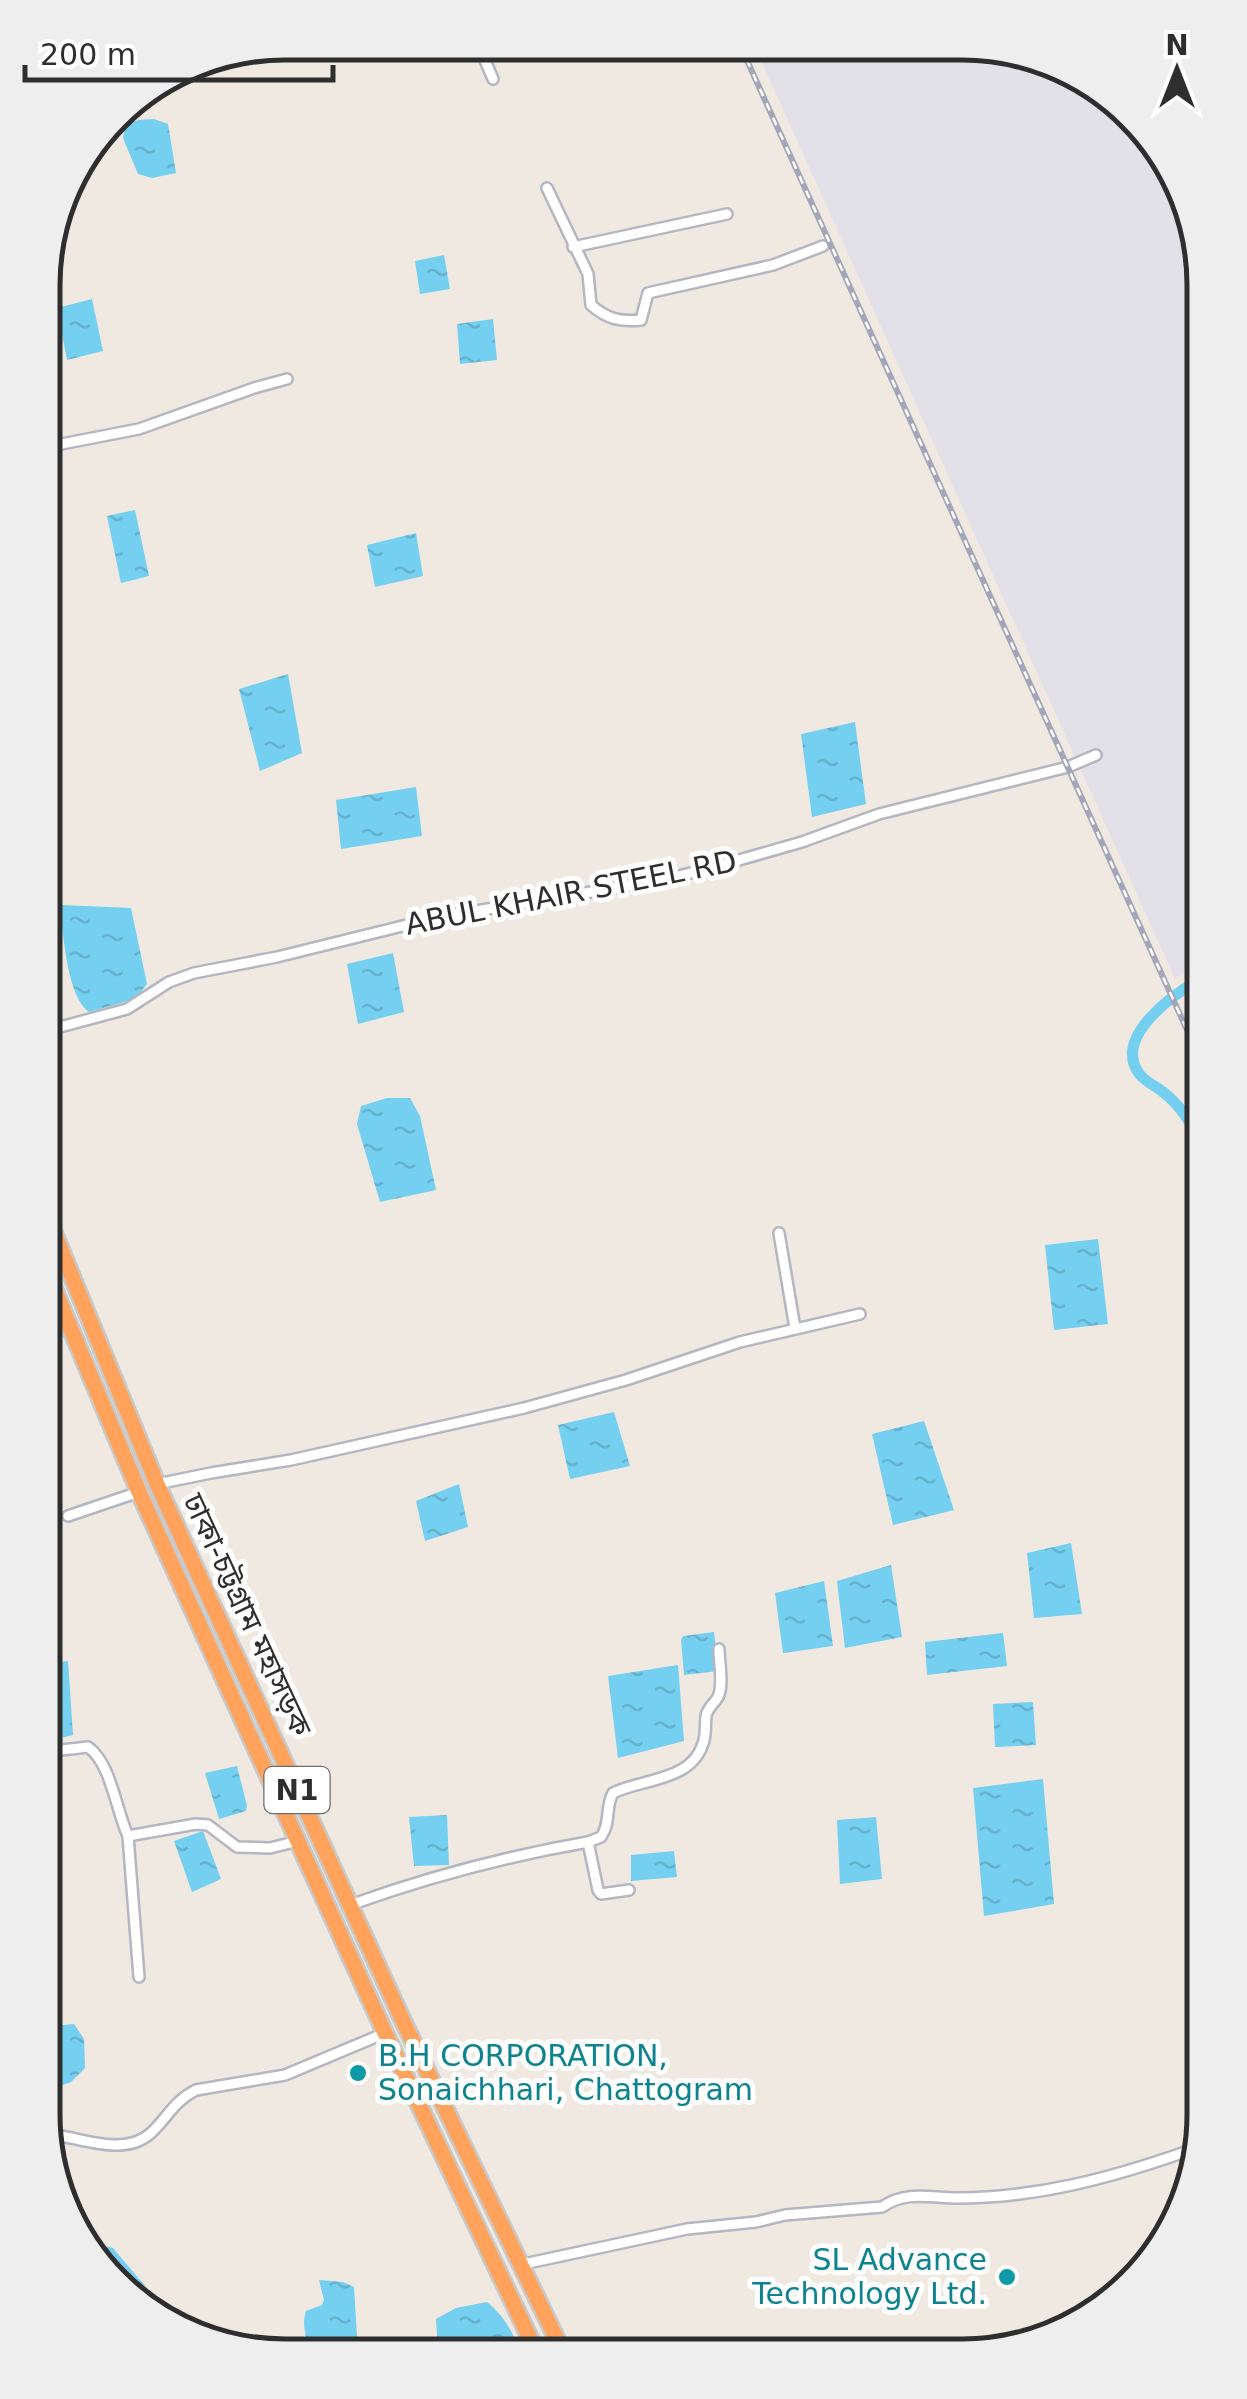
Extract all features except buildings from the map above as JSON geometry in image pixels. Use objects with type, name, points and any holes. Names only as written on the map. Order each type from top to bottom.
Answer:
[{"type":"highway","name":"ঢাকা-চট্টগ্রাম মহাসড়ক","points":[[60,1248],[156,1484],[350,1906],[556,2339]]},
{"type":"highway","name":"ঢাকা-চট্টগ্রাম মহাসড়ক","points":[[60,1304],[139,1492],[385,2033],[531,2339]]},
{"type":"street","points":[[485,60],[493,78]]},
{"type":"street","points":[[547,188],[588,274],[591,305],[602,315],[621,322],[641,320],[648,292],[773,265],[823,246]]},
{"type":"street","points":[[573,247],[727,214]]},
{"type":"street","points":[[60,444],[139,429],[287,379]]},
{"type":"street","name":"ABUL KHAIR STEEL RD","points":[[60,1027],[127,1009],[168,982],[194,973],[439,917],[642,884],[711,868],[802,842],[879,814],[1068,767],[1096,755]]},
{"type":"street","points":[[779,1233],[795,1328]]},
{"type":"street","points":[[156,1484],[291,1460],[524,1408],[626,1380],[740,1342],[860,1314]]},
{"type":"street","points":[[68,1516],[139,1492]]},
{"type":"street","points":[[350,1906],[482,1864],[602,1837],[612,1793],[676,1775],[697,1756],[704,1742],[706,1712],[720,1691],[719,1649]]},
{"type":"street","points":[[60,1750],[88,1746],[103,1763],[128,1836],[139,1977]]},
{"type":"street","points":[[128,1836],[196,1824],[208,1825],[238,1848],[270,1848],[298,1841]]},
{"type":"street","points":[[588,1842],[601,1894],[630,1890]]},
{"type":"street","points":[[61,2136],[106,2146],[128,2144],[150,2135],[184,2096],[196,2090],[285,2075],[385,2033]]},
{"type":"street","points":[[519,2265],[688,2228],[882,2207],[894,2199],[1018,2196],[1095,2180],[1184,2152]]},
{"type":"shaded area","points":[[761,60],[976,60],[1034,72],[1087,98],[1110,116],[1149,160],[1164,186],[1183,241],[1187,271],[1187,973],[1175,979]]},
{"type":"water","points":[[154,119],[168,124],[176,173],[152,178],[138,174],[123,138],[125,128],[138,120]]},
{"type":"water","points":[[444,255],[450,289],[420,294],[415,261]]},
{"type":"water","points":[[92,299],[103,351],[67,360],[60,307]]},
{"type":"water","points":[[493,319],[497,360],[460,364],[457,324]]},
{"type":"water","points":[[135,510],[149,576],[121,583],[107,516]]},
{"type":"water","points":[[416,533],[423,576],[375,587],[367,545]]},
{"type":"water","points":[[288,674],[302,753],[260,771],[239,689]]},
{"type":"water","points":[[855,722],[866,804],[812,817],[801,734]]},
{"type":"water","points":[[416,787],[422,836],[341,849],[336,800]]},
{"type":"water","points":[[62,905],[131,908],[147,984],[135,999],[89,1012],[82,1004],[68,965]]},
{"type":"water","points":[[393,953],[404,1012],[358,1024],[347,964]]},
{"type":"water","points":[[387,1098],[410,1098],[420,1116],[436,1190],[380,1202],[357,1124],[361,1106]]},
{"type":"water","points":[[1098,1239],[1108,1324],[1054,1330],[1045,1245]]},
{"type":"water","points":[[614,1412],[630,1466],[570,1479],[558,1425]]},
{"type":"water","points":[[924,1421],[954,1510],[893,1525],[872,1434]]},
{"type":"water","points":[[459,1484],[468,1527],[425,1541],[416,1501]]},
{"type":"water","points":[[1071,1543],[1082,1614],[1034,1618],[1027,1553]]},
{"type":"water","points":[[891,1565],[902,1637],[845,1648],[837,1581]]},
{"type":"water","points":[[824,1581],[833,1646],[783,1653],[775,1593]]},
{"type":"water","points":[[714,1632],[718,1671],[684,1675],[683,1636]]},
{"type":"water","points":[[1003,1633],[1007,1666],[927,1675],[925,1642]]},
{"type":"water","points":[[68,1661],[73,1735],[60,1738],[60,1662]]},
{"type":"water","points":[[678,1665],[684,1741],[618,1758],[608,1676]]},
{"type":"water","points":[[1033,1702],[1036,1745],[995,1747],[993,1704]]},
{"type":"water","points":[[237,1766],[246,1811],[219,1819],[205,1773]]},
{"type":"water","points":[[1043,1779],[1054,1904],[984,1916],[973,1788]]},
{"type":"water","points":[[447,1815],[449,1865],[414,1866],[409,1817]]},
{"type":"water","points":[[876,1817],[882,1879],[840,1884],[837,1820]]},
{"type":"water","points":[[203,1831],[221,1879],[192,1892],[174,1841]]},
{"type":"water","points":[[674,1851],[677,1877],[631,1881],[631,1855]]},
{"type":"water","points":[[74,2024],[84,2039],[85,2068],[71,2082],[60,2086],[60,2025]]},
{"type":"water","points":[[103,2246],[113,2248],[153,2295],[126,2273]]},
{"type":"water","points":[[319,2280],[354,2287],[357,2339],[307,2339],[306,2311],[322,2305]]},
{"type":"water","points":[[487,2302],[515,2339],[437,2339],[436,2319],[456,2308]]},
{"type":"waterway","points":[[1187,988],[1149,1019],[1134,1045],[1133,1059],[1140,1075],[1174,1102],[1187,1118]]},
{"type":"railway","points":[[747,60],[1187,1030]]},
{"type":"place","name":"B.H CORPORATION, Sonaichhari, Chattogram","points":[[358,2073]]},
{"type":"place","name":"SL Advance Technology Ltd.","points":[[1007,2277]]}]
